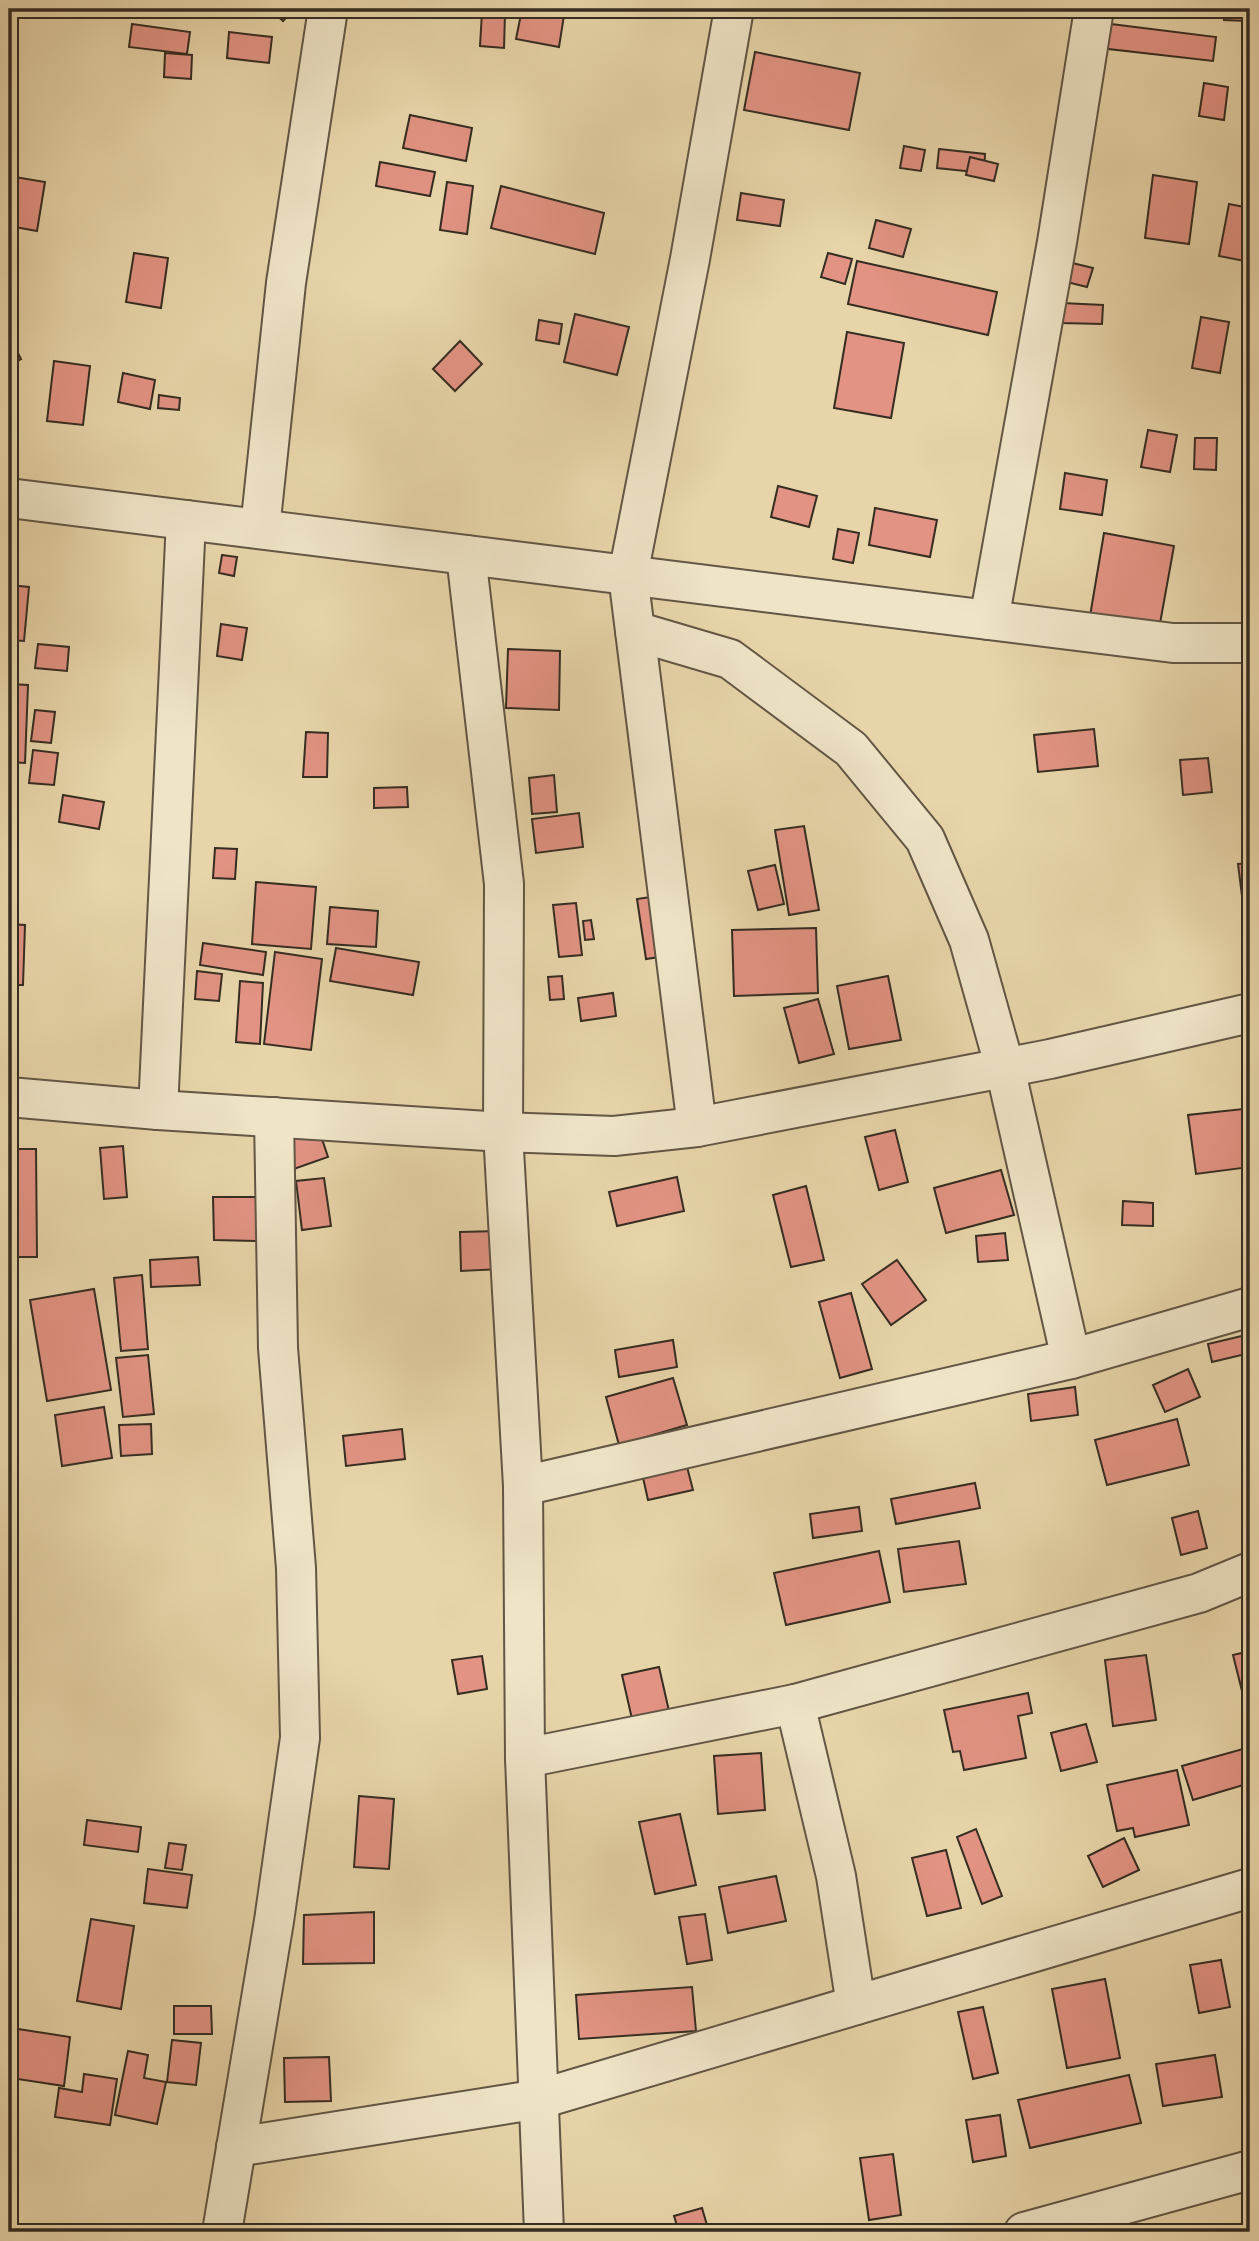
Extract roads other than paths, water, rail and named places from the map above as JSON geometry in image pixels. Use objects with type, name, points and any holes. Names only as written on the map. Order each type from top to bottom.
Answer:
[{"type":"street","points":[[260,529],[286,283],[328,9]]},
{"type":"street","points":[[697,1127],[628,575],[690,259],[734,9]]},
{"type":"street","points":[[989,620],[1057,242],[1094,9]]},
{"type":"street","points":[[9,498],[1173,643],[1250,643]]},
{"type":"street","points":[[158,1110],[186,520]]},
{"type":"street","points":[[466,555],[504,884],[503,1132],[523,1486],[525,1758],[544,2232]]},
{"type":"street","points":[[635,631],[730,659],[851,750],[925,839],[969,940],[1005,1068],[1072,1359]]},
{"type":"street","points":[[9,1097],[158,1110],[503,1132],[614,1136],[697,1127],[1005,1068],[1250,1013]]},
{"type":"street","points":[[222,2232],[300,1738],[296,1568],[278,1348],[274,1117]]},
{"type":"street","points":[[523,1486],[1072,1359],[1250,1307]]},
{"type":"street","points":[[525,1758],[795,1704],[1199,1593],[1250,1572]]},
{"type":"street","points":[[795,1704],[836,1876],[856,2005]]},
{"type":"street","points":[[236,2147],[540,2099],[1250,1888]]},
{"type":"street","points":[[1024,2232],[1250,2170]]}]
